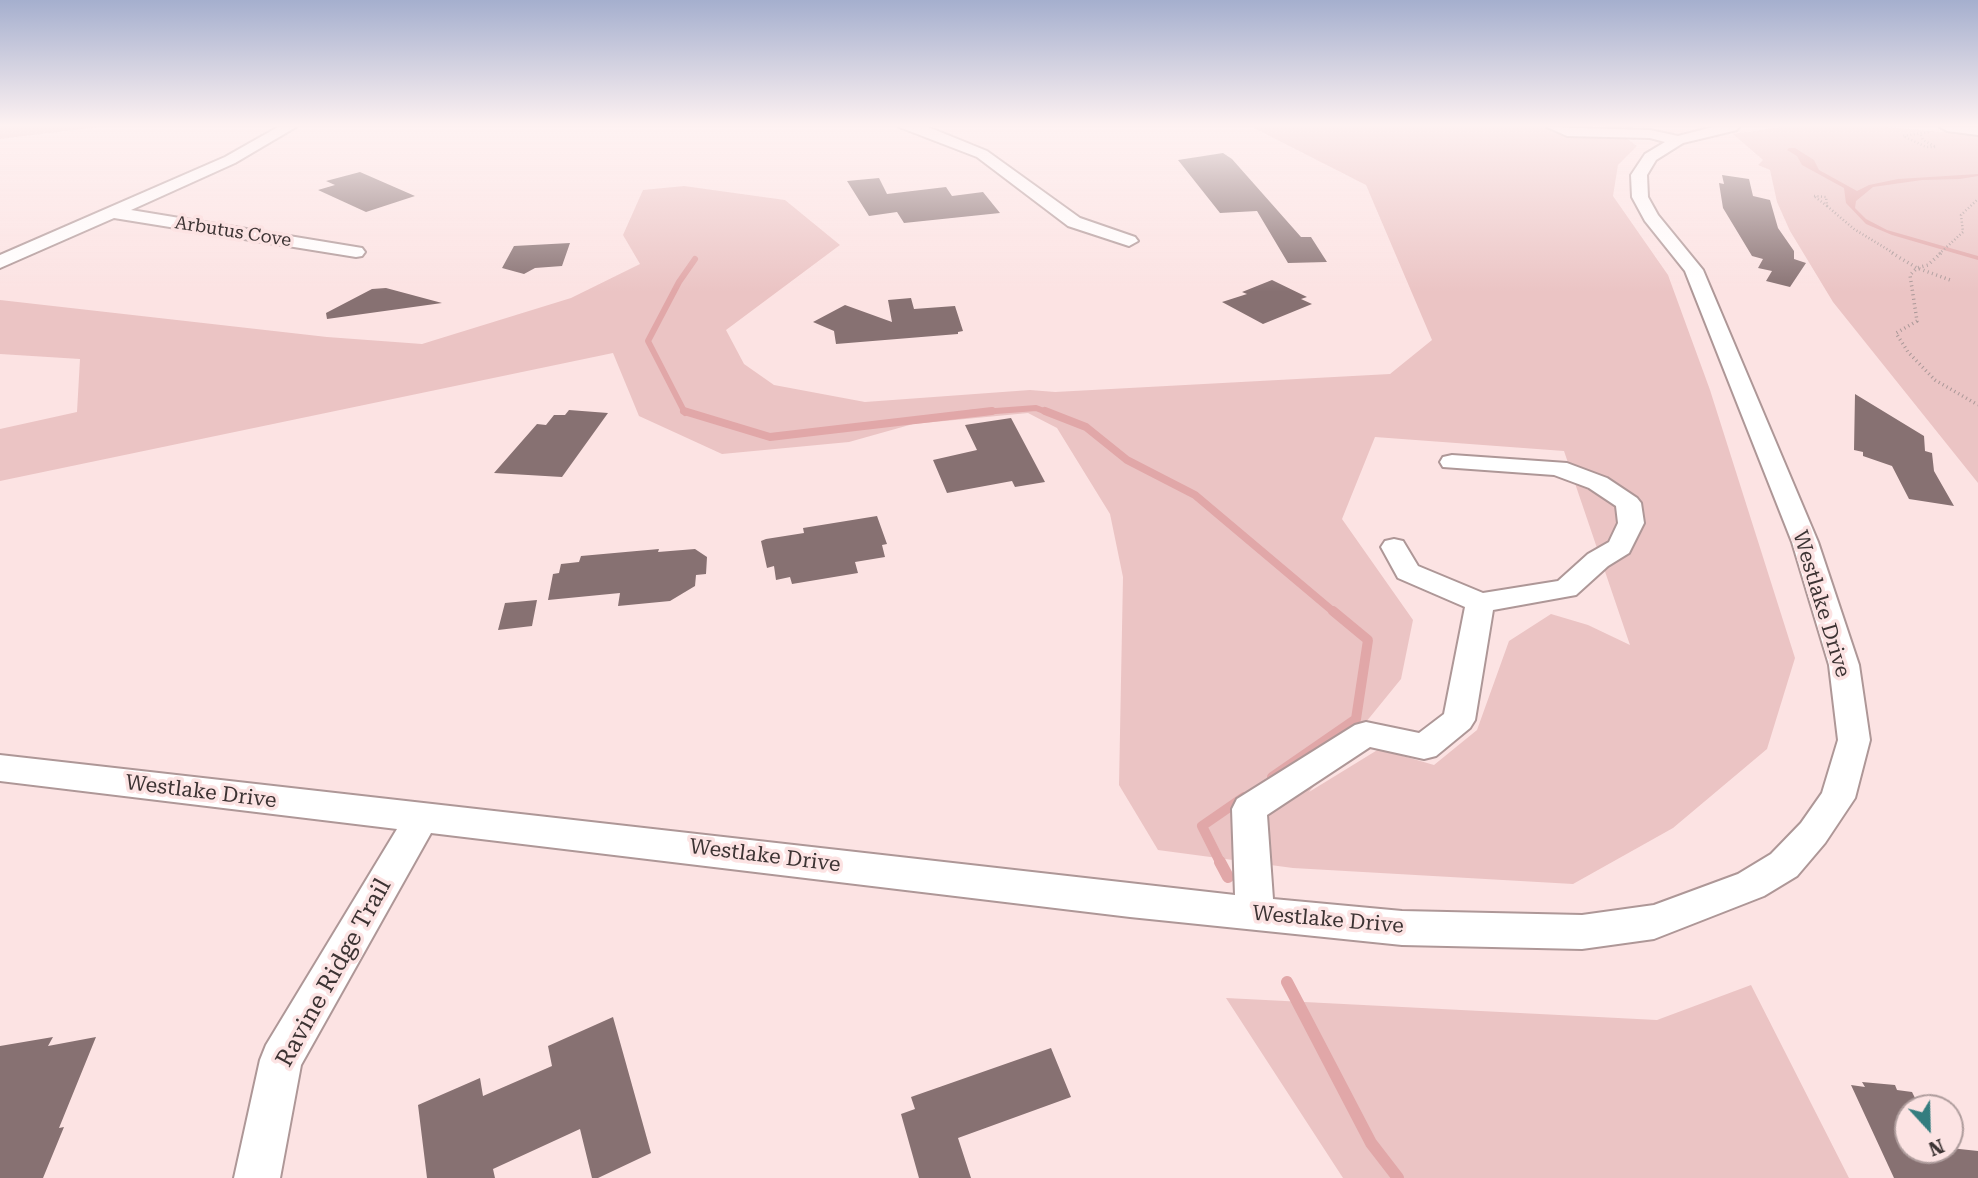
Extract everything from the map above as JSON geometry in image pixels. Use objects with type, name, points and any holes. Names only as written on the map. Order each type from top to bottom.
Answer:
[{"type":"street","points":[[0,262],[179,182]]},
{"type":"street","points":[[1020,182],[1074,222],[1129,241]]},
{"type":"street","name":"Westlake Drive","points":[[0,768],[1402,928],[1582,932],[1654,922],[1751,885],[1784,865],[1838,798],[1854,740],[1844,665],[1805,542],[1698,276],[1651,217],[1640,197],[1639,182]]},
{"type":"street","name":"Arbutus Cove","points":[[110,212],[356,252]]},
{"type":"street","points":[[1394,547],[1408,572],[1480,603],[1566,589],[1598,559],[1620,547],[1631,523],[1628,503],[1598,484],[1558,468],[1452,462]]},
{"type":"street","points":[[1255,913],[1249,810],[1366,734],[1424,747],[1459,720],[1480,603]]},
{"type":"street","name":"Ravine Ridge Trail","points":[[257,1178],[281,1060],[422,817]]},
{"type":"path","points":[[1978,199],[1961,215],[1963,232],[1928,265],[1917,268],[1910,275],[1917,321],[1896,333],[1919,365],[1935,380],[1978,405]]},
{"type":"path","points":[[1827,206],[1841,221],[1917,268],[1953,281]]},
{"type":"shaded area","points":[[1360,182],[1615,182],[1613,196],[1668,275],[1710,390],[1795,658],[1767,749],[1673,828],[1573,884],[1293,868],[1158,850],[1119,785],[1123,577],[1110,514],[1057,428],[1028,413],[913,424],[849,442],[722,454],[639,416],[613,353],[0,481],[0,429],[77,412],[80,359],[0,354],[0,300],[327,337],[422,344],[571,298],[640,264],[623,235],[643,190],[684,186],[785,200],[840,245],[726,330],[744,364],[774,385],[865,402],[1030,390],[1055,392],[1390,374],[1432,340],[1366,185]],"holes":[[[1375,437],[1564,451],[1630,645],[1588,625],[1551,614],[1509,641],[1477,730],[1434,765],[1379,749],[1309,792],[1401,679],[1413,620],[1342,519]]]},
{"type":"shaded area","points":[[1773,182],[1978,182],[1978,483],[1833,302],[1790,231],[1777,202]]},
{"type":"shaded area","points":[[1833,182],[1841,182],[1857,191],[1884,182],[1908,182],[1873,187],[1856,201],[1855,208],[1866,219],[1887,230],[1978,256],[1978,260],[1892,235],[1866,224],[1846,203],[1844,188]]},
{"type":"shaded area","points":[[1751,985],[1849,1178],[1343,1178],[1226,998],[1657,1020]]},
{"type":"building","points":[[328,182],[383,182],[415,196],[366,212],[318,190],[335,185]]},
{"type":"building","points":[[848,182],[881,182],[887,194],[946,187],[952,196],[983,192],[1000,213],[904,223],[897,212],[869,216]]},
{"type":"building","points":[[1195,182],[1252,182],[1301,237],[1311,237],[1327,262],[1288,263],[1257,211],[1220,213]]},
{"type":"building","points":[[1750,182],[1753,196],[1770,200],[1778,228],[1794,251],[1794,259],[1806,263],[1790,287],[1766,281],[1772,271],[1758,268],[1763,259],[1752,256],[1723,208],[1719,183]]},
{"type":"building","points":[[570,243],[562,266],[535,268],[524,274],[502,268],[514,246]]},
{"type":"building","points":[[1272,280],[1307,297],[1301,299],[1312,304],[1263,324],[1222,302],[1247,294],[1242,292]]},
{"type":"building","points":[[386,288],[442,303],[327,319],[326,313],[372,289]]},
{"type":"building","points":[[911,298],[914,309],[955,306],[963,331],[958,334],[836,344],[834,331],[813,322],[845,305],[892,322],[888,300]]},
{"type":"building","points":[[1855,394],[1924,436],[1925,451],[1932,453],[1934,471],[1954,506],[1909,499],[1892,466],[1854,450]]},
{"type":"building","points":[[569,410],[608,413],[562,477],[494,473],[537,424],[546,425],[554,415],[565,415]]},
{"type":"building","points":[[1011,418],[1045,482],[1015,487],[1012,481],[947,493],[933,460],[977,450],[965,425]]},
{"type":"building","points":[[877,516],[887,544],[882,545],[885,557],[855,562],[858,573],[792,584],[790,577],[776,580],[774,566],[767,568],[761,541],[804,533],[803,528]]},
{"type":"building","points":[[659,549],[658,552],[695,549],[707,557],[706,574],[696,575],[695,586],[670,601],[618,606],[620,593],[548,600],[553,574],[559,573],[561,564],[579,562],[581,556]]},
{"type":"building","points":[[537,600],[532,626],[498,630],[505,603]]},
{"type":"building","points":[[613,1017],[651,1153],[598,1178],[592,1178],[580,1129],[493,1169],[495,1178],[427,1178],[418,1105],[480,1078],[483,1096],[552,1066],[548,1046]]},
{"type":"building","points":[[53,1037],[48,1046],[96,1037],[59,1128],[64,1127],[43,1178],[0,1178],[0,1046]]},
{"type":"building","points":[[1051,1048],[1071,1097],[958,1138],[971,1178],[919,1178],[901,1114],[915,1109],[911,1097]]},
{"type":"building","points":[[1862,1082],[1895,1085],[1897,1090],[1913,1094],[1894,1094],[1894,1164],[1964,1164],[1964,1150],[1978,1151],[1978,1178],[1894,1178],[1851,1085],[1865,1087]]},
{"type":"waterway","points":[[685,413],[648,341],[679,282],[695,259]]},
{"type":"waterway","points":[[985,412],[1036,408],[1049,413]]},
{"type":"waterway","points":[[684,411],[770,437],[985,412]]},
{"type":"waterway","points":[[985,412],[992,411]]},
{"type":"waterway","points":[[1045,411],[1086,427],[1127,460],[1195,495],[1335,613]]},
{"type":"waterway","points":[[969,413],[985,412]]},
{"type":"waterway","points":[[1272,777],[1356,719],[1368,640],[1333,611]]},
{"type":"waterway","points":[[1220,862],[1202,826],[1244,797]]},
{"type":"waterway","points":[[1220,862],[1228,877]]},
{"type":"waterway","points":[[1287,982],[1371,1143],[1398,1178]]}]
